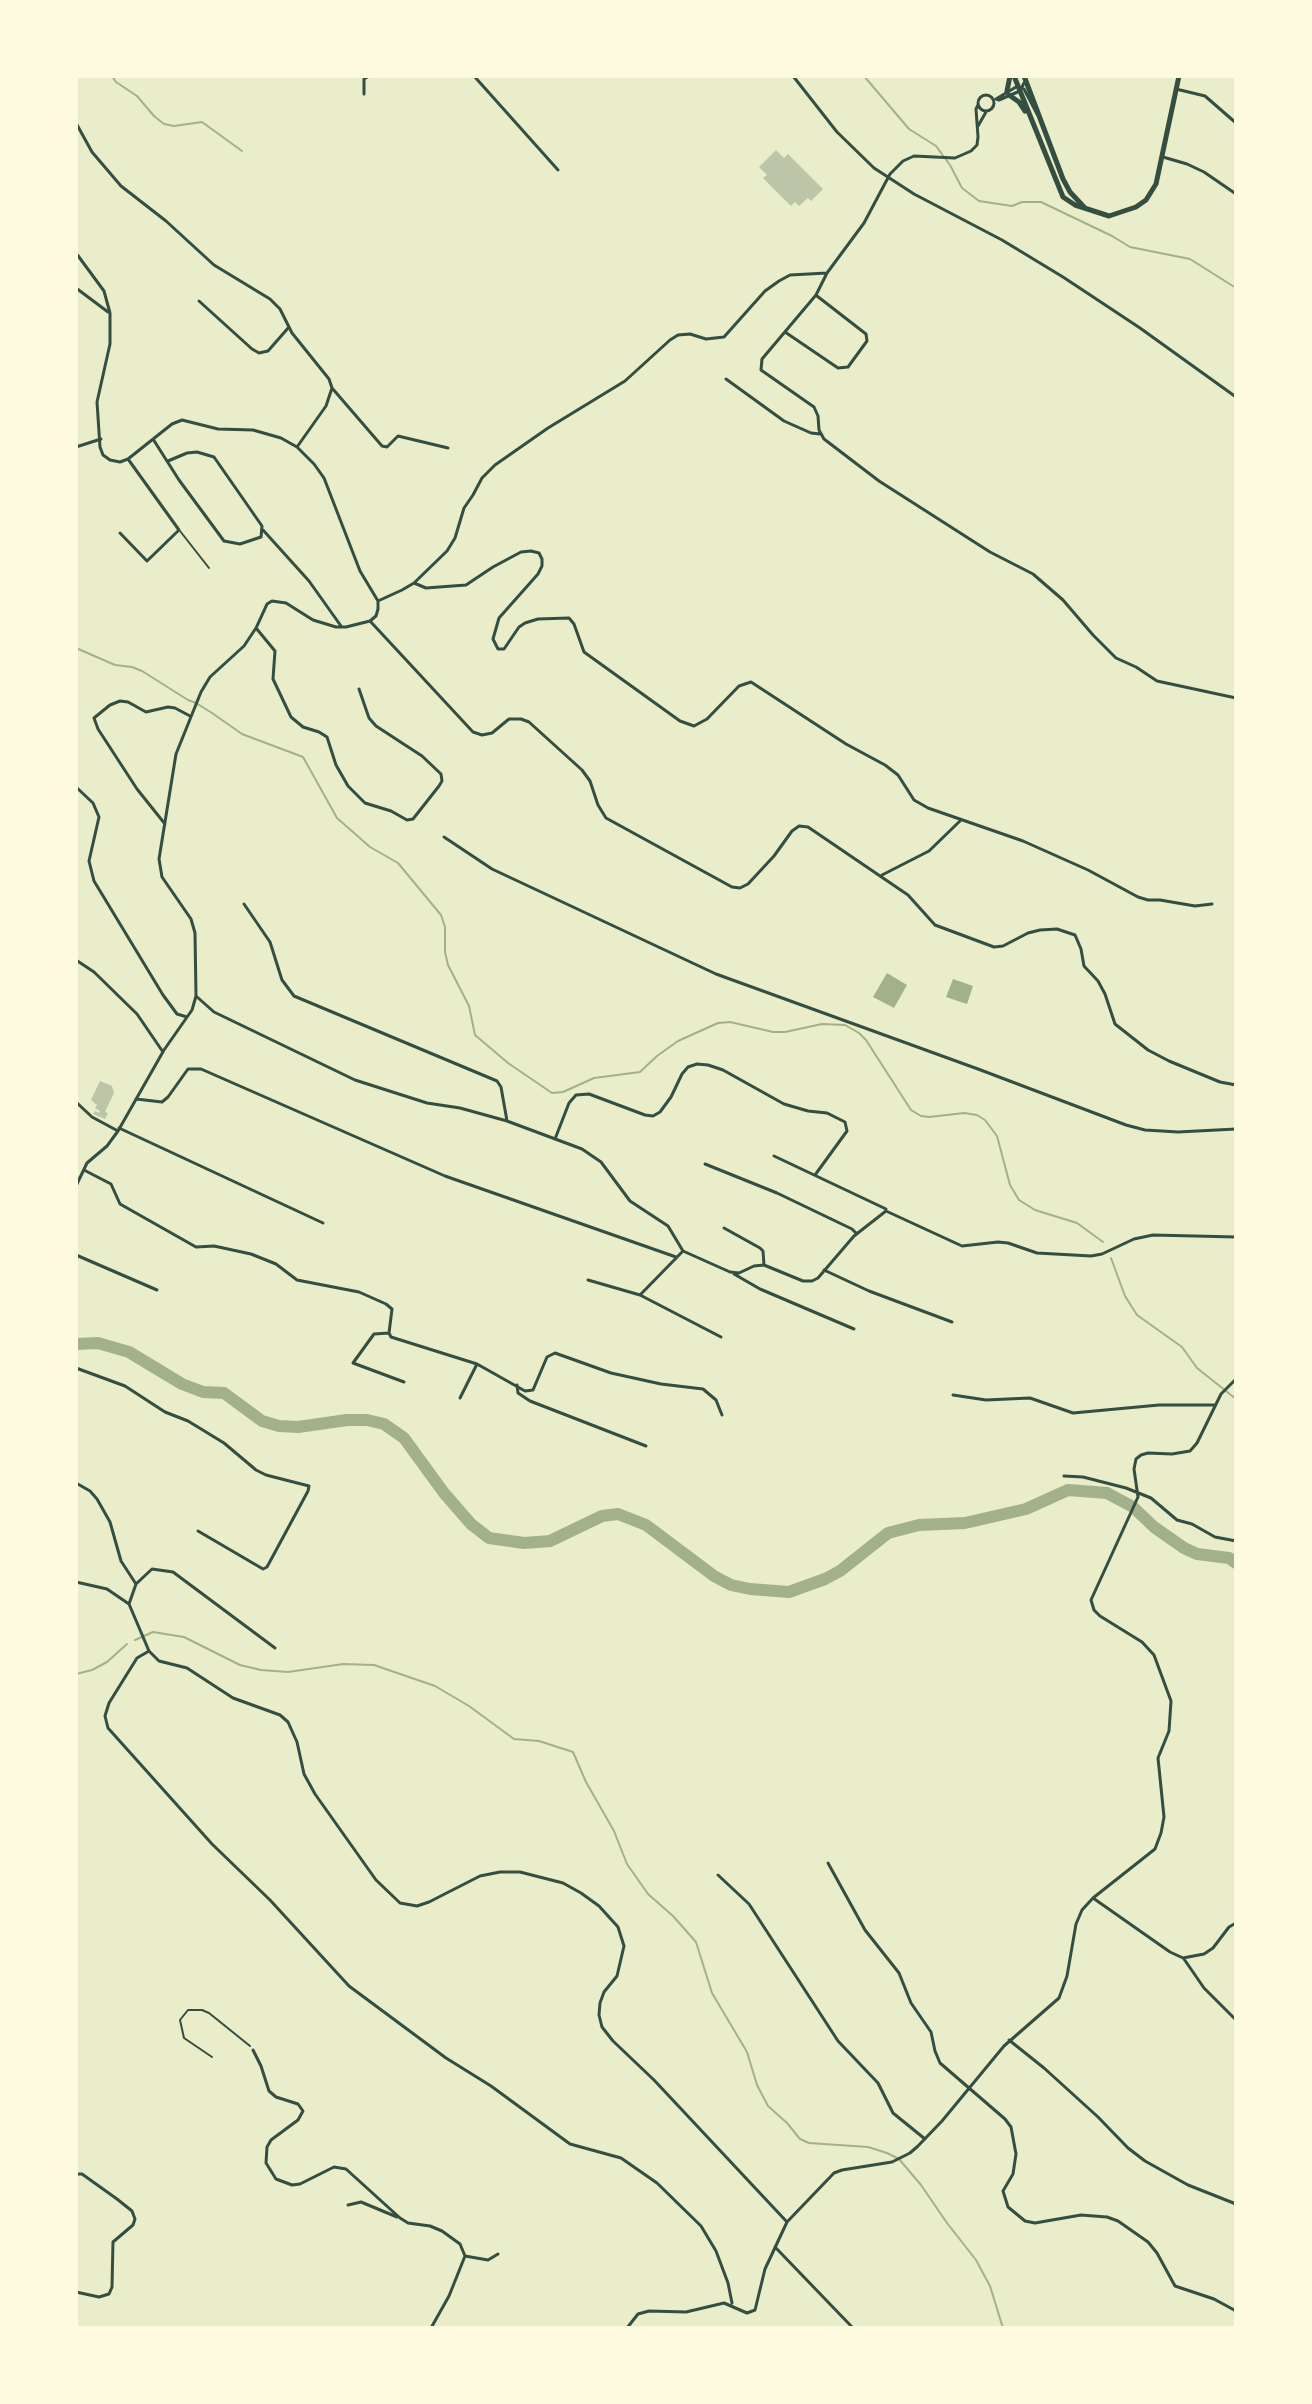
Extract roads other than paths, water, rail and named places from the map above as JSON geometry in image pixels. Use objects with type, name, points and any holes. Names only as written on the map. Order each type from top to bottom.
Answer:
[{"type":"main road","points":[[1012,76],[1021,88],[1063,197],[1075,205],[1109,216],[1136,207],[1146,200],[1156,184],[1179,76]]},
{"type":"main road","points":[[1012,76],[1008,93],[1019,102],[1032,122]]},
{"type":"main road","points":[[1025,78],[1070,192],[1085,209]]},
{"type":"street","points":[[793,76],[837,132],[874,168],[1063,277],[1236,397]]},
{"type":"street","points":[[364,77],[364,94]]},
{"type":"street","points":[[477,77],[558,170]]},
{"type":"street","points":[[994,99],[1021,88],[1025,78]]},
{"type":"street","points":[[1021,88],[1037,114]]},
{"type":"street","points":[[1176,89],[1205,96],[1236,123]]},
{"type":"street","points":[[820,434],[817,411],[764,373],[762,359],[816,295],[827,273],[864,223],[888,178],[903,161],[923,155],[955,158],[966,154],[977,145],[976,109],[982,96],[988,95],[994,99]]},
{"type":"street","points":[[978,126],[986,111],[993,107],[994,99]]},
{"type":"street","points":[[978,105],[986,111]]},
{"type":"street","points":[[76,123],[92,152],[121,186],[166,221],[214,265],[270,299],[280,309],[289,327],[329,379],[332,388],[382,446],[387,447],[398,436],[448,448]]},
{"type":"street","points":[[1163,157],[1204,172],[1236,194]]},
{"type":"street","points":[[76,253],[104,291],[110,313],[110,344],[97,402],[103,455],[120,462],[128,459],[172,424],[189,421],[218,429],[264,432],[297,447],[324,478],[360,571],[378,601],[376,616],[370,621],[342,627],[324,625],[277,600],[267,604],[244,646],[210,677],[201,692],[176,754],[159,859],[162,877],[191,919],[195,933],[196,996],[192,1010],[163,1052],[118,1130],[107,1146],[91,1157],[76,1186]]},
{"type":"street","points":[[378,601],[414,583],[447,551],[455,538],[464,508],[482,478],[495,465],[625,381],[678,335],[690,334],[706,339],[724,337],[765,291],[779,281],[790,275],[827,273]]},
{"type":"street","points":[[76,288],[110,313]]},
{"type":"street","points":[[785,332],[838,368],[848,367],[867,341],[866,334],[816,295]]},
{"type":"street","points":[[199,301],[259,353],[268,351],[289,327]]},
{"type":"street","points":[[726,379],[794,427],[820,434],[879,481],[990,552],[1033,574],[1063,600],[1116,658],[1157,681],[1236,698]]},
{"type":"street","points":[[297,447],[326,406],[332,388]]},
{"type":"street","points":[[76,447],[101,439]]},
{"type":"street","points":[[153,439],[224,541],[235,544],[257,539],[263,530]]},
{"type":"street","points":[[168,461],[197,452],[214,457],[263,530],[309,581],[342,627]]},
{"type":"street","points":[[120,533],[147,561],[179,530],[128,459]]},
{"type":"street","points":[[414,583],[426,588],[466,585],[507,558],[521,552],[539,553],[542,566],[538,574],[499,618],[493,639],[498,649],[504,649],[525,623],[538,619],[569,618],[584,652],[680,721],[694,726],[707,719],[739,686],[751,682],[846,744],[885,765],[898,775],[914,800],[960,821],[1023,841],[1138,897],[1195,906],[1212,904]]},
{"type":"street","points":[[370,621],[473,732],[482,735],[492,733],[509,719],[529,722],[582,770],[606,818],[732,887],[740,888],[748,884],[792,831],[804,826],[908,895],[935,925],[991,946],[1003,946],[1040,930],[1057,929],[1075,935],[1084,966],[1105,994],[1115,1024],[1148,1050],[1169,1061],[1220,1082],[1236,1085]]},
{"type":"street","points":[[256,628],[275,651],[273,679],[291,717],[303,727],[327,737],[340,774],[356,796],[365,803],[407,820],[417,817],[442,781],[441,774],[422,756],[376,726],[369,718],[359,689]]},
{"type":"street","points":[[165,824],[137,789],[94,718],[110,705],[125,701],[146,712],[168,707],[192,715]]},
{"type":"street","points":[[76,787],[93,803],[99,817],[89,866],[94,881],[163,995],[177,1014],[187,1017]]},
{"type":"street","points":[[881,875],[929,851],[960,821]]},
{"type":"street","points":[[444,837],[492,869],[716,974],[1126,1125],[1167,1132],[1236,1129]]},
{"type":"street","points":[[244,904],[270,942],[282,980],[294,996],[497,1081],[501,1087],[507,1121]]},
{"type":"street","points":[[76,960],[94,972],[137,1014],[163,1052]]},
{"type":"street","points":[[196,996],[214,1012],[355,1080],[427,1103],[507,1121],[595,1156],[630,1201],[668,1226],[683,1251],[760,1289],[854,1329]]},
{"type":"street","points":[[555,1139],[569,1103],[576,1095],[589,1094],[653,1116],[671,1097],[688,1067],[708,1065],[784,1104],[827,1113],[845,1122],[847,1131],[815,1175]]},
{"type":"street","points":[[136,1099],[162,1102],[188,1069],[201,1069],[445,1176],[676,1257]]},
{"type":"street","points":[[76,1102],[92,1117],[118,1130],[323,1223]]},
{"type":"street","points":[[774,1156],[962,1246],[1002,1242],[1037,1253],[1091,1256],[1153,1235],[1236,1237]]},
{"type":"street","points":[[705,1164],[777,1193],[857,1234]]},
{"type":"street","points":[[84,1170],[111,1184],[120,1204],[196,1247],[214,1246],[251,1254],[269,1260],[297,1280],[359,1292],[386,1304],[392,1309],[389,1333]]},
{"type":"street","points":[[730,1272],[739,1273],[764,1265],[808,1282],[818,1278],[857,1234],[883,1212],[890,1211]]},
{"type":"street","points":[[724,1228],[760,1248],[764,1265]]},
{"type":"street","points":[[640,1295],[683,1251]]},
{"type":"street","points":[[76,1255],[157,1290]]},
{"type":"street","points":[[824,1270],[869,1291],[952,1322]]},
{"type":"street","points":[[588,1280],[640,1295],[721,1337]]},
{"type":"street","points":[[404,1382],[353,1363],[374,1334],[389,1333],[396,1339],[477,1364],[525,1391],[532,1391],[547,1357],[555,1353],[624,1376],[703,1389],[716,1400],[722,1415]]},
{"type":"street","points":[[460,1398],[477,1364]]},
{"type":"street","points":[[76,1368],[125,1386],[165,1412],[188,1421],[224,1443],[256,1470],[309,1486],[267,1567],[263,1569],[198,1531]]},
{"type":"street","points":[[627,2328],[638,2314],[649,2311],[686,2312],[716,2303],[732,2304],[747,2313],[755,2310],[765,2269],[787,2222],[834,2173],[892,2162],[910,2153],[1009,2040],[1059,1998],[1082,1910],[1149,1855],[1158,1842],[1163,1824],[1158,1758],[1169,1731],[1171,1701],[1154,1655],[1142,1642],[1100,1616],[1091,1603],[1139,1494],[1134,1469],[1138,1456],[1190,1451],[1221,1394],[1236,1379]]},
{"type":"street","points":[[517,1385],[518,1393],[530,1401],[646,1446]]},
{"type":"street","points":[[953,1395],[986,1400],[1030,1398],[1073,1413],[1159,1405],[1214,1405]]},
{"type":"street","points":[[1064,1476],[1083,1477],[1126,1488],[1151,1498],[1177,1520],[1192,1524],[1215,1537],[1236,1541]]},
{"type":"street","points":[[76,1483],[97,1499],[110,1522],[121,1561],[136,1584]]},
{"type":"street","points":[[129,1604],[136,1584],[152,1569],[173,1572],[275,1648]]},
{"type":"street","points":[[76,1582],[107,1589],[129,1604],[149,1651],[159,1661],[187,1668],[233,1698],[280,1715],[288,1722],[297,1742],[304,1774],[315,1794],[376,1880],[400,1903],[417,1906],[480,1876],[520,1872],[563,1883],[599,1906],[618,1927],[624,1946],[617,1976],[604,1992],[600,2003],[602,2027],[787,2222]]},
{"type":"street","points":[[149,1651],[137,1658],[109,1703],[105,1716],[108,1728],[212,1844],[270,1900],[349,1986],[570,2144],[621,2158],[657,2183],[701,2226],[716,2251],[732,2304]]},
{"type":"street","points":[[828,1863],[865,1930],[899,1973],[911,2003],[931,2032],[937,2057],[950,2073],[1005,2119],[1013,2133],[1015,2165],[1003,2191],[1008,2207],[1030,2223],[1081,2215],[1118,2221],[1148,2242],[1175,2286],[1214,2299],[1236,2311]]},
{"type":"street","points":[[718,1875],[749,1904],[838,2041],[878,2083],[893,2113],[925,2139]]},
{"type":"street","points":[[1093,1898],[1183,1958],[1204,1988],[1236,2020]]},
{"type":"street","points":[[1183,1958],[1204,1954],[1236,1923]]},
{"type":"street","points":[[1009,2040],[1145,2161],[1188,2185],[1236,2204]]},
{"type":"street","points":[[253,2050],[269,2091],[276,2097],[298,2104],[303,2111],[298,2120],[271,2140],[267,2147],[266,2163],[276,2179],[292,2185],[300,2184],[328,2169],[340,2167],[353,2174],[400,2218]]},
{"type":"street","points":[[76,2174],[82,2174],[124,2205],[134,2213],[135,2219],[133,2225],[113,2242],[112,2287],[109,2294],[99,2297],[76,2292]]},
{"type":"street","points":[[348,2205],[361,2202],[408,2223],[430,2226],[460,2244],[465,2256],[449,2296],[431,2328]]},
{"type":"street","points":[[774,2246],[853,2328]]},
{"type":"street","points":[[465,2256],[488,2260],[498,2254]]},
{"type":"lane","points":[[179,530],[209,568]]},
{"type":"waterway","points":[[112,76],[164,124],[174,126],[202,122],[242,151]]},
{"type":"waterway","points":[[864,76],[909,129],[936,146],[962,188],[979,201],[1012,206],[1022,202],[1041,202],[1130,247],[1190,259],[1236,288]]},
{"type":"waterway","points":[[76,648],[115,665],[142,671],[242,734],[303,757],[337,818],[370,847],[398,863],[441,915],[448,965],[469,1006],[475,1035],[508,1063],[552,1093],[563,1092],[594,1078],[640,1072],[678,1041],[718,1023],[730,1022],[773,1032],[822,1024],[845,1025],[866,1040],[911,1110],[921,1116],[964,1113],[985,1120],[997,1136],[1010,1185],[1019,1200],[1035,1210],[1077,1223],[1103,1242]]},
{"type":"waterway","points":[[1111,1258],[1125,1296],[1137,1315],[1182,1347],[1197,1368],[1236,1399]]},
{"type":"waterway","points":[[76,1344],[98,1343],[129,1352],[182,1384],[203,1392],[224,1393],[262,1421],[279,1426],[298,1427],[347,1420],[384,1424],[404,1438],[444,1493],[471,1524],[489,1538],[524,1543],[550,1541],[602,1516],[618,1514],[646,1525],[714,1576],[731,1585],[750,1589],[789,1592],[840,1571],[888,1533],[919,1525],[965,1523],[1026,1509],[1068,1490],[1107,1493],[1133,1507],[1154,1527],[1184,1548],[1197,1554],[1229,1558],[1236,1563]]},
{"type":"waterway","points":[[135,1640],[153,1632],[184,1637],[240,1665],[261,1670],[288,1672],[343,1664],[374,1665],[435,1686],[514,1739],[539,1741],[573,1752],[614,1831],[627,1864],[648,1894],[696,1942],[712,1993],[747,2052],[757,2085],[768,2106],[800,2139],[809,2143],[868,2147],[899,2159],[976,2260],[990,2286],[1003,2328]]},
{"type":"waterway","points":[[76,1674],[107,1662],[127,1644]]}]
